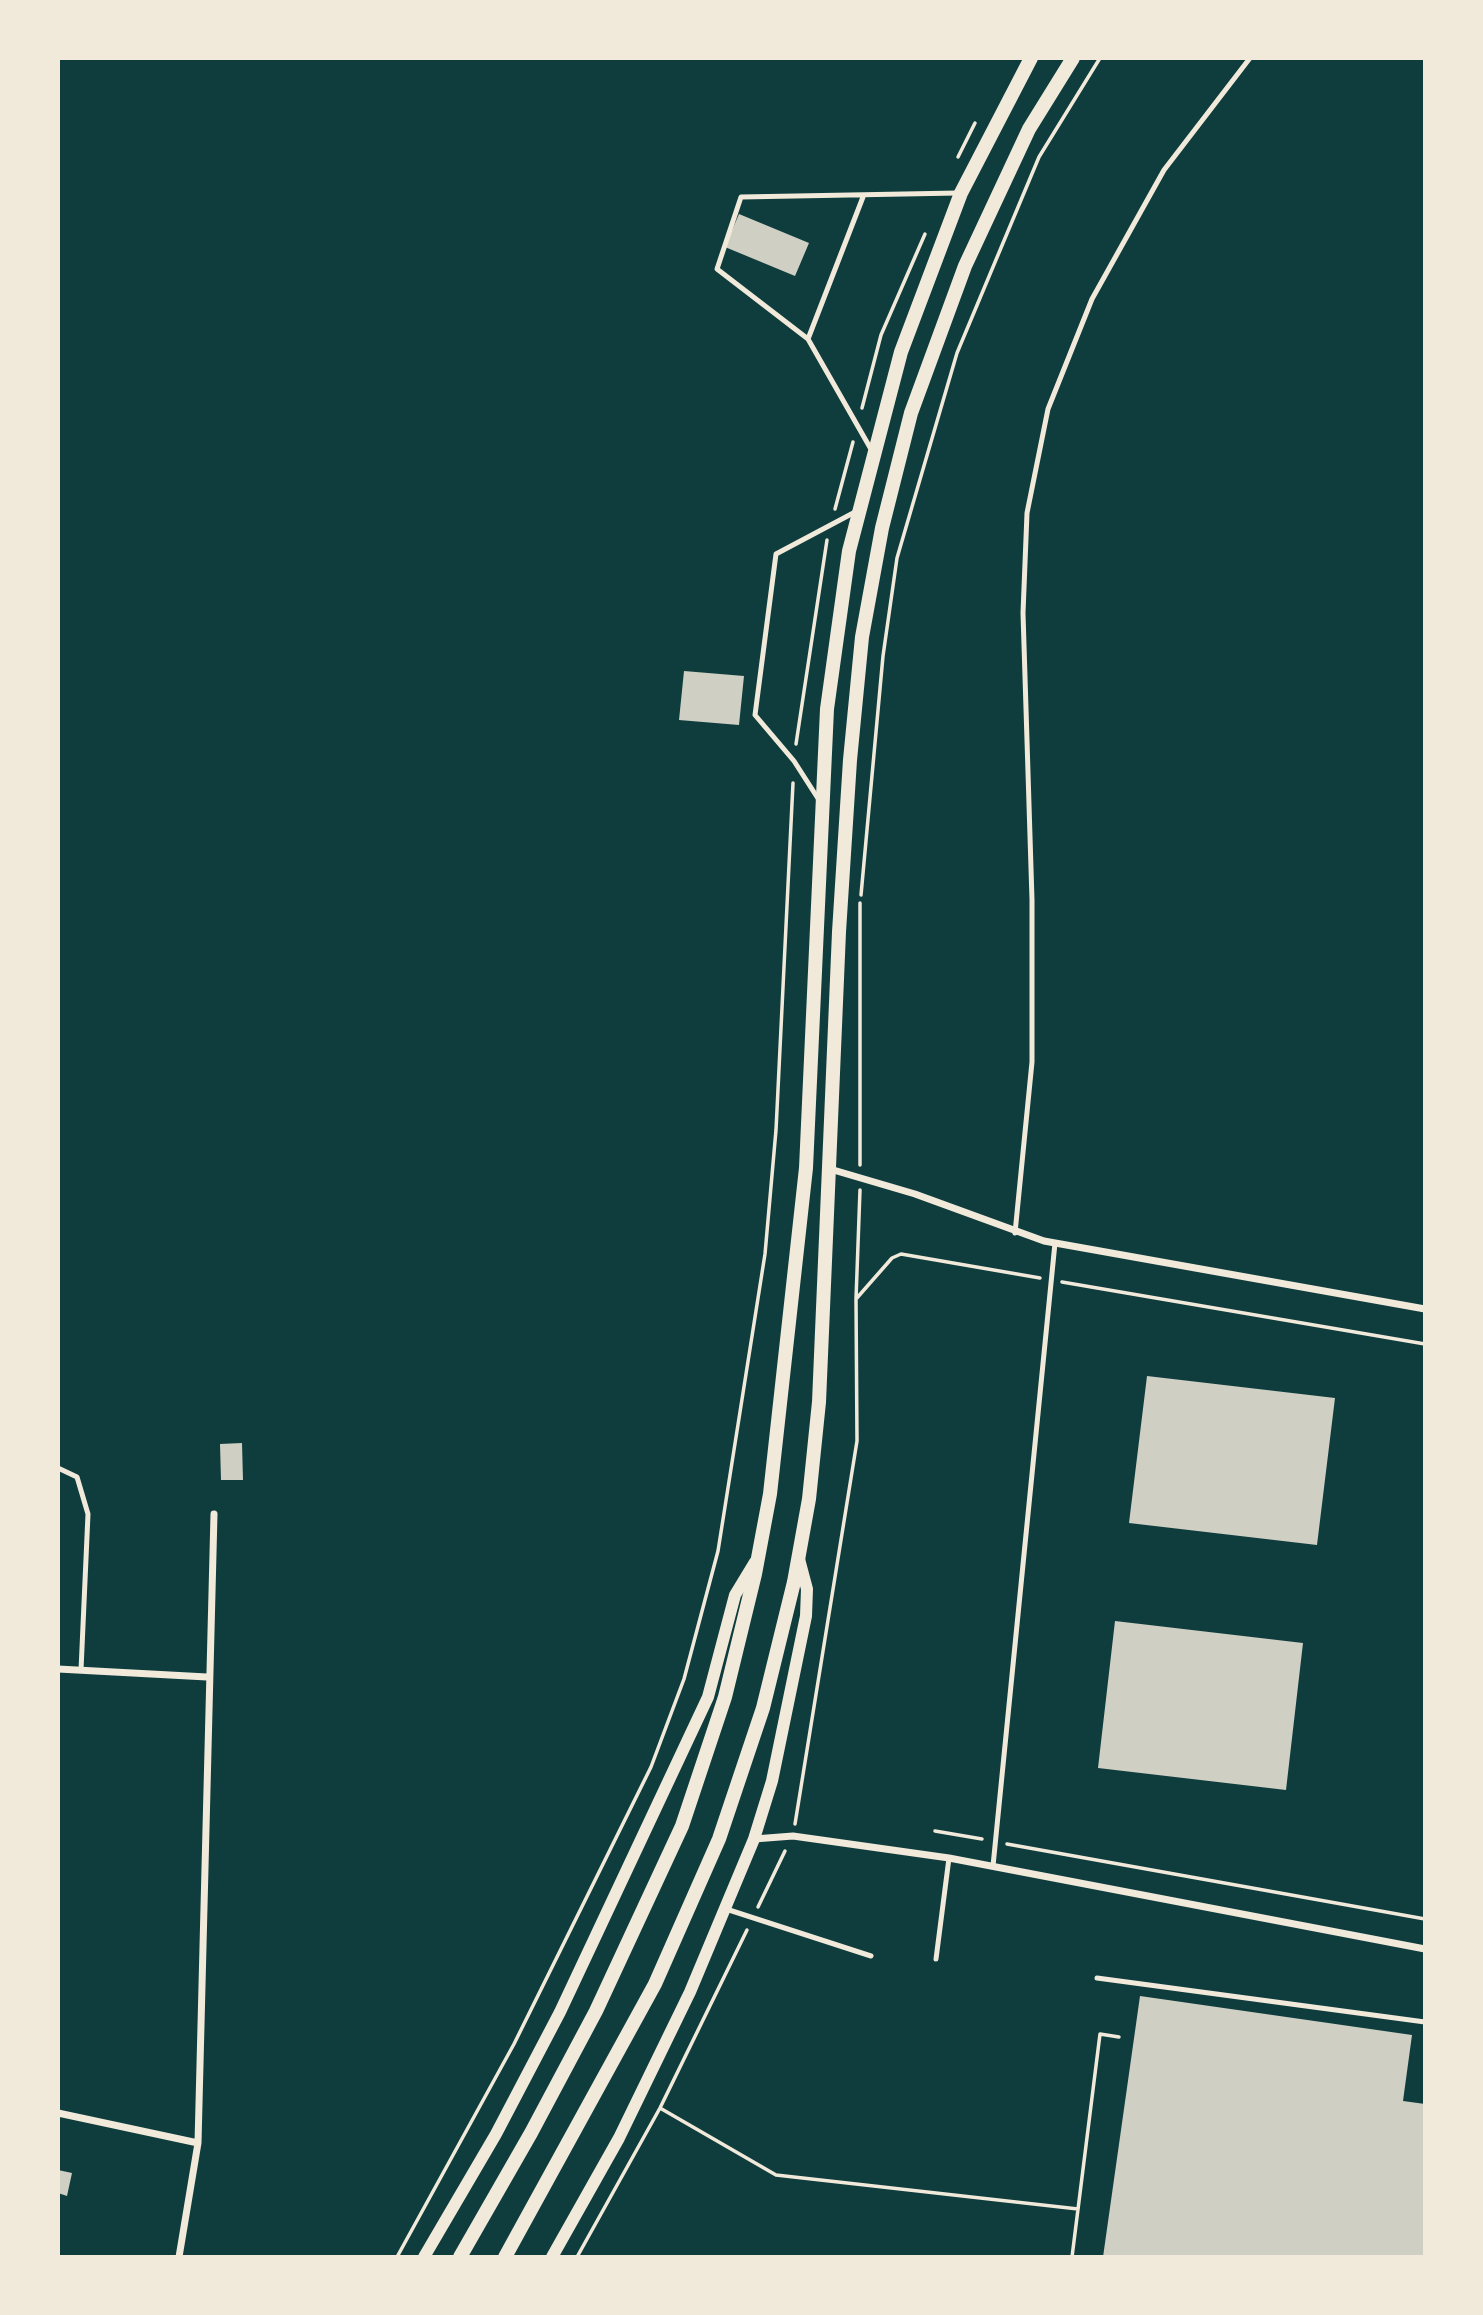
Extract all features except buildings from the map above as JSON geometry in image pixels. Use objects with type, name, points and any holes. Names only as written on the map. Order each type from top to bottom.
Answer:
[{"type":"main road","points":[[460,2257],[589,2024],[656,1882],[703,1770],[725,1697],[759,1556],[770,1494],[806,1168],[827,709],[849,551],[901,352],[961,193],[1031,58]]},
{"type":"main road","points":[[505,2257],[605,2080],[655,1984],[695,1896],[748,1758],[798,1559],[809,1499],[819,1402],[850,760],[862,636],[882,527],[911,413],[939,329],[1029,128],[1073,58]]},
{"type":"street","points":[[829,1168],[915,1194],[1016,1233],[1055,1243],[1425,1309]]},
{"type":"street","points":[[179,2257],[198,2144],[207,1676],[214,1514]]},
{"type":"street","points":[[424,2257],[496,2134],[560,2012],[708,1697],[735,1595],[759,1556]]},
{"type":"street","points":[[552,2257],[619,2138],[690,1992],[754,1839],[772,1781],[806,1616],[807,1589],[798,1559]]},
{"type":"street","points":[[58,1670],[207,1676]]},
{"type":"street","points":[[754,1839],[793,1836],[949,1858],[1425,1949]]},
{"type":"street","points":[[58,2113],[198,2144]]},
{"type":"lane","points":[[1016,1233],[1032,1062],[1032,900],[1023,613],[1027,513],[1032,487],[1048,409],[1092,299],[1164,170],[1250,58]]},
{"type":"lane","points":[[874,454],[808,339],[717,269],[741,197],[863,197],[961,193]]},
{"type":"lane","points":[[808,339],[863,197]]},
{"type":"lane","points":[[822,806],[794,761],[755,715],[776,554],[860,510]]},
{"type":"lane","points":[[993,1867],[1055,1243]]},
{"type":"lane","points":[[58,1468],[77,1477],[88,1514],[82,1670]]},
{"type":"lane","points":[[936,1959],[949,1858]]},
{"type":"lane","points":[[726,1909],[871,1956]]},
{"type":"lane","points":[[1097,1978],[1425,2022]]},
{"type":"path","points":[[954,166],[979,118]]},
{"type":"path","points":[[859,417],[881,335],[928,226]]},
{"type":"path","points":[[397,2257],[514,2044],[651,1767],[688,1667],[718,1551],[765,1254],[776,1130],[794,761],[830,528],[856,430]]},
{"type":"path","points":[[856,1299],[892,1258],[901,1254],[1425,1344]]},
{"type":"path","points":[[935,1831],[1425,1919]]},
{"type":"path","points":[[1072,2257],[1100,2034],[1119,2036]]},
{"type":"path","points":[[660,2108],[776,2175],[1078,2209]]}]
